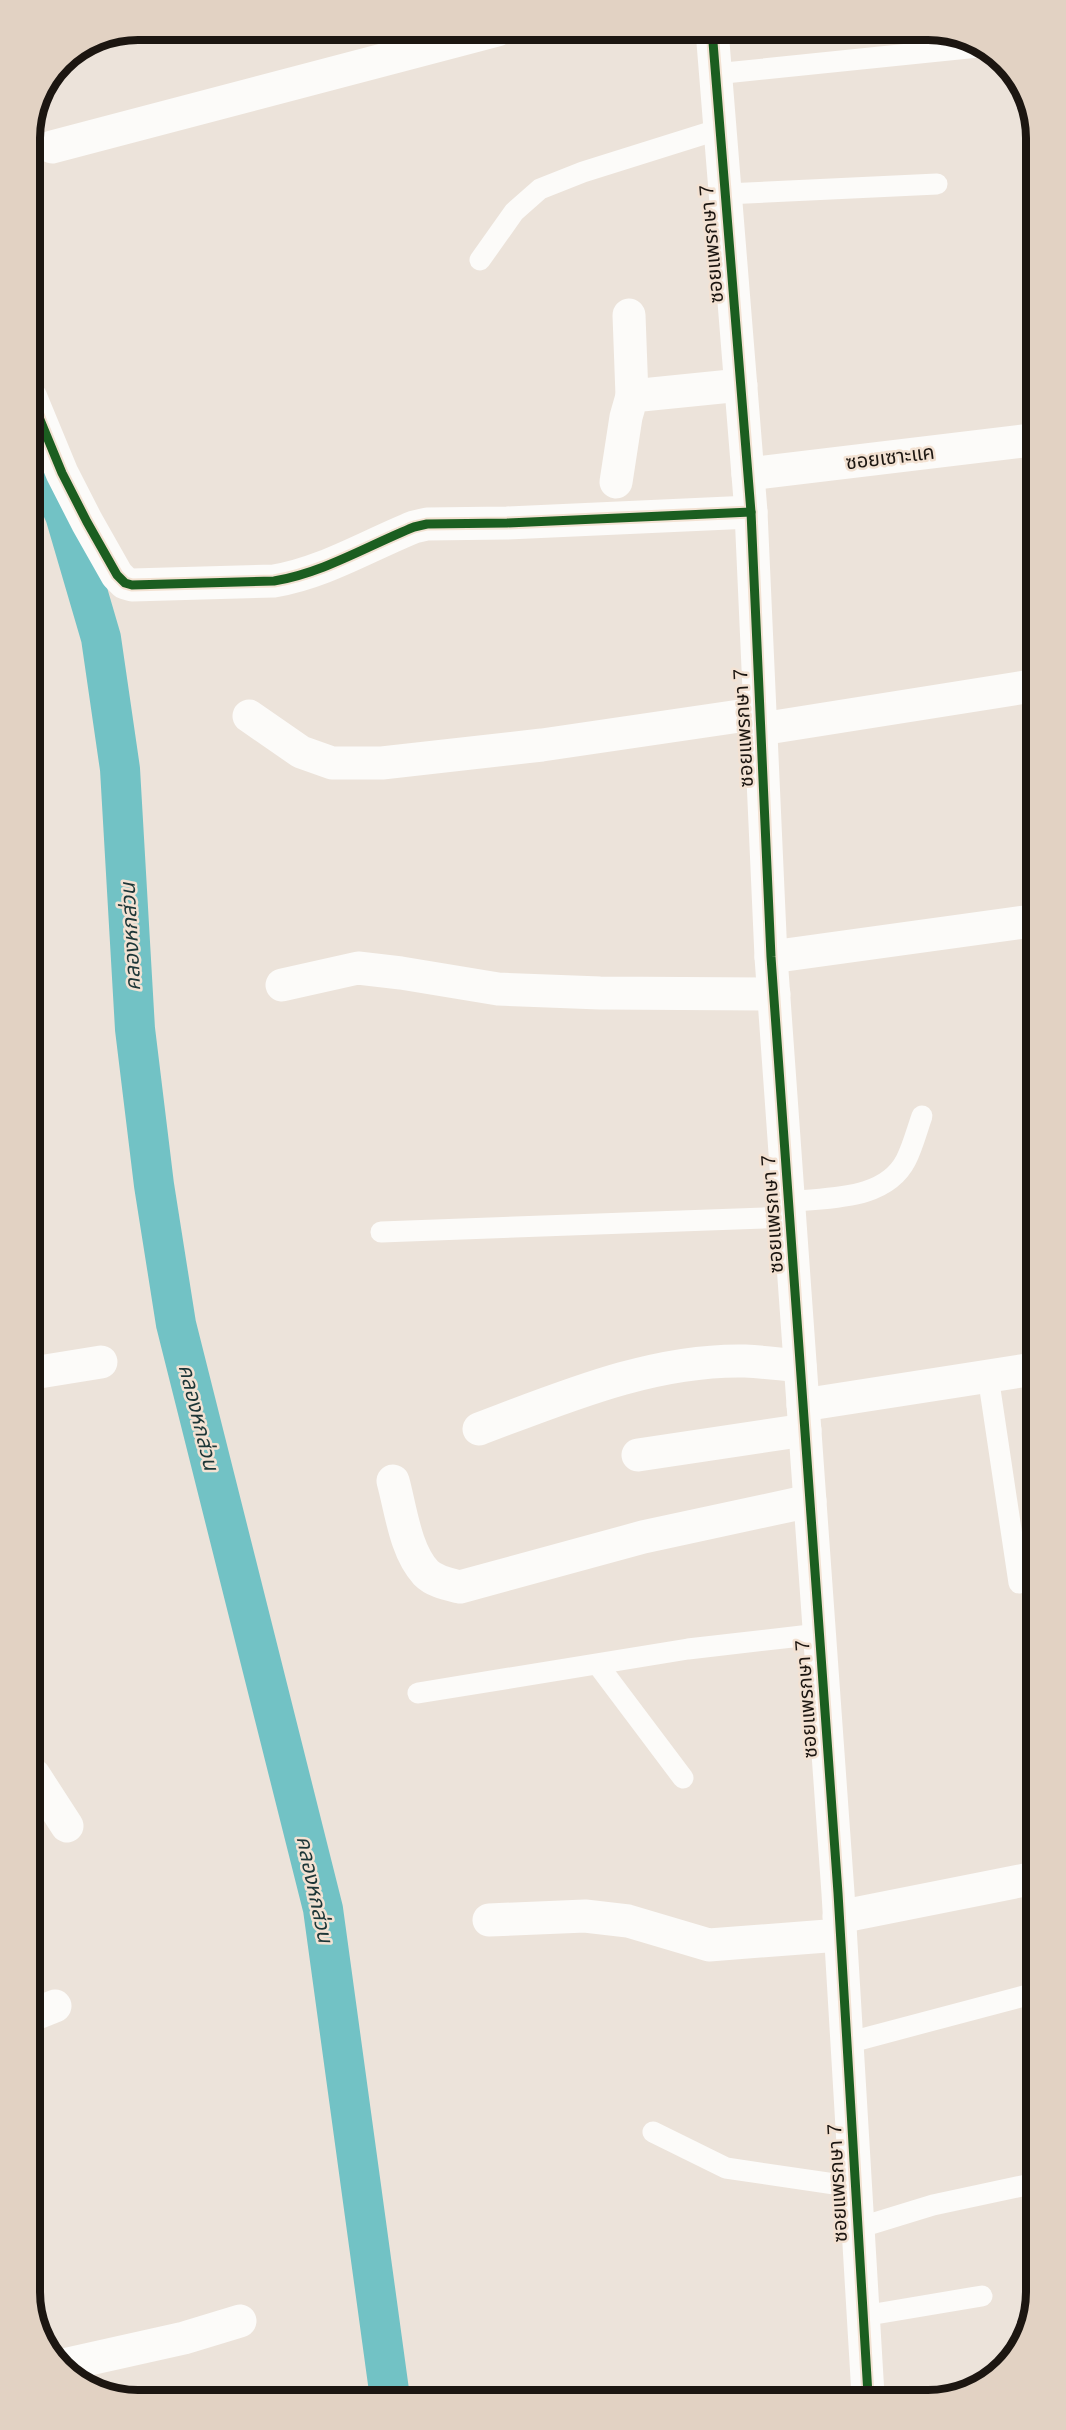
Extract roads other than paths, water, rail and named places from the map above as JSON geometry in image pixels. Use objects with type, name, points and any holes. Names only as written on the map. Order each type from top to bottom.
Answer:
[{"type":"street","points":[[52,147],[457,40]]},
{"type":"street","name":"ซอยแพรกษา 7","points":[[713,41],[751,512],[771,957],[840,1926],[868,2390]]},
{"type":"street","points":[[616,482],[626,417],[632,396],[630,315]]},
{"type":"street","points":[[632,396],[741,386]]},
{"type":"street","points":[[41,422],[62,473],[87,522],[117,575],[125,583],[132,585],[274,581],[291,578],[335,562],[414,527],[427,524],[507,523],[751,512]]},
{"type":"street","name":"ซอยเซาะแค","points":[[748,474],[1026,441]]},
{"type":"street","points":[[249,716],[301,752],[332,763],[382,763],[760,721],[1026,687]]},
{"type":"street","points":[[771,957],[1026,922]]},
{"type":"street","points":[[282,986],[358,968],[498,989],[600,993],[774,994]]},
{"type":"street","points":[[479,1429],[576,1393],[647,1373],[700,1364],[744,1361],[800,1366]]},
{"type":"street","points":[[40,1372],[100,1362]]},
{"type":"street","points":[[638,1455],[1026,1369]]},
{"type":"street","points":[[393,1481],[412,1552],[426,1574],[441,1583],[460,1587],[643,1537],[810,1501]]},
{"type":"street","points":[[40,1785],[67,1826]]},
{"type":"street","points":[[489,1920],[585,1916],[628,1922],[709,1945],[840,1926],[1026,1880]]},
{"type":"street","points":[[72,2363],[184,2338],[240,2321]]},
{"type":"lane","points":[[715,74],[966,48]]},
{"type":"lane","points":[[480,260],[514,212],[540,189],[584,172],[720,129]]},
{"type":"lane","points":[[725,194],[937,183]]},
{"type":"lane","points":[[381,1232],[789,1209],[879,1188],[894,1177],[906,1160],[922,1116]]},
{"type":"lane","points":[[988,1376],[1020,1583]]},
{"type":"lane","points":[[418,1693],[688,1649],[819,1634]]},
{"type":"lane","points":[[598,1665],[683,1778]]},
{"type":"lane","points":[[847,2043],[1026,1995]]},
{"type":"lane","points":[[653,2132],[726,2168],[855,2187]]},
{"type":"lane","points":[[858,2228],[933,2205],[1026,2186]]},
{"type":"lane","points":[[863,2316],[982,2296]]},
{"type":"waterway","name":"คลองหกส่วน","points":[[44,467],[65,515],[101,638],[120,769],[135,1029],[154,1185],[176,1324],[323,1909],[389,2389]]}]
